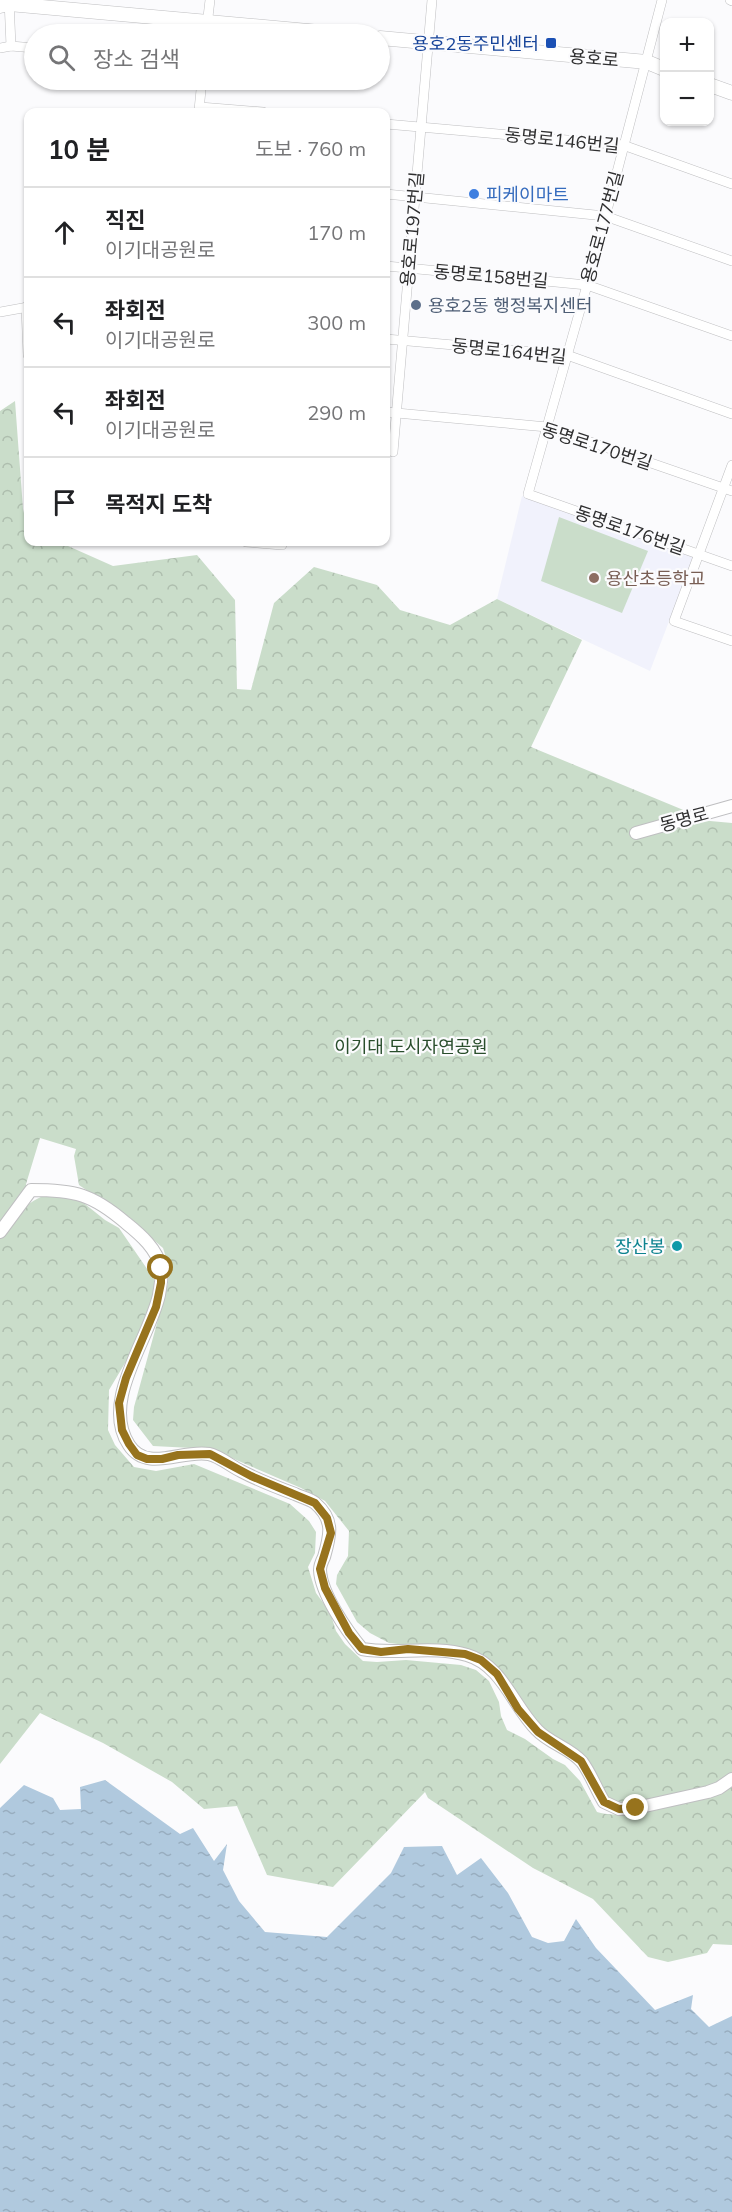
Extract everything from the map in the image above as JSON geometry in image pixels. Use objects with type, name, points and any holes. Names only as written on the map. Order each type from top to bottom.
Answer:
[{"type":"main road","points":[[6,3],[175,24]]},
{"type":"main road","name":"용호로","points":[[390,39],[647,62],[660,67]]},
{"type":"main road","points":[[714,86],[732,93]]},
{"type":"street","points":[[207,24],[210,0]]},
{"type":"street","name":"용호로197번길","points":[[393,452],[432,0]]},
{"type":"street","name":"용호로177번길","points":[[528,495],[587,285],[662,0]]},
{"type":"street","points":[[6,3],[11,46]]},
{"type":"street","points":[[0,48],[24,47]]},
{"type":"street","points":[[200,108],[201,90]]},
{"type":"street","name":"동명로146번길","points":[[390,124],[623,145],[732,184]]},
{"type":"street","points":[[390,194],[605,216],[732,261]]},
{"type":"street","name":"동명로158번길","points":[[390,266],[587,285],[732,336]]},
{"type":"street","points":[[0,312],[24,308]]},
{"type":"street","name":"동명로164번길","points":[[390,339],[567,355],[732,414]]},
{"type":"street","name":"동명로170번길","points":[[390,412],[547,427],[728,490]]},
{"type":"street","points":[[732,465],[728,490],[699,554],[674,621],[732,641]]},
{"type":"street","name":"동명로176번길","points":[[528,495],[732,566]]},
{"type":"street","name":"동명로","points":[[636,832],[732,806]]},
{"type":"street","points":[[0,1232],[31,1190],[62,1190],[95,1200],[146,1240],[153,1249],[161,1268],[161,1283],[156,1307],[126,1378],[119,1403],[122,1430],[129,1444],[137,1455],[147,1459],[210,1454],[251,1476],[315,1503],[327,1518],[331,1533],[320,1569],[325,1588],[349,1633],[362,1649],[381,1652],[408,1649],[465,1654],[481,1660],[497,1674],[518,1709],[538,1732],[581,1761],[604,1802],[609,1806],[619,1809],[644,1807],[719,1788],[732,1779]]},
{"type":"shaded area","name":"용산초등학교","points":[[522,496],[694,556],[650,671],[497,599]]},
{"type":"green space","name":"이기대 도시자연공원","points":[[15,401],[24,513],[24,546],[68,546],[113,566],[197,555],[235,600],[237,689],[251,690],[274,603],[314,567],[377,585],[400,610],[450,625],[497,599],[582,640],[531,747],[710,821],[732,823],[732,1773],[711,1786],[639,1805],[616,1803],[608,1798],[596,1777],[537,1728],[499,1673],[440,1649],[389,1643],[370,1633],[357,1622],[336,1584],[337,1575],[348,1556],[349,1531],[325,1501],[301,1488],[211,1449],[153,1446],[133,1420],[134,1407],[168,1283],[169,1267],[163,1248],[130,1220],[79,1185],[74,1156],[76,1149],[40,1138],[26,1184],[26,1192],[0,1224],[0,411]]},
{"type":"green space","points":[[559,517],[648,551],[622,613],[541,581]]},
{"type":"green space","points":[[50,1194],[80,1200],[119,1228],[154,1279],[154,1294],[131,1353],[109,1390],[108,1430],[115,1445],[134,1467],[156,1471],[194,1464],[290,1504],[309,1521],[316,1532],[315,1553],[308,1567],[316,1593],[330,1612],[336,1631],[345,1644],[363,1661],[406,1660],[461,1665],[476,1670],[489,1681],[499,1702],[501,1716],[507,1730],[565,1765],[580,1781],[597,1812],[627,1814],[645,1811],[732,1784],[732,1945],[713,1944],[707,1953],[668,1962],[648,1957],[593,1899],[533,1868],[428,1798],[425,1792],[333,1887],[267,1875],[237,1806],[204,1809],[172,1782],[103,1743],[40,1713],[0,1764],[0,1238],[27,1206]]},
{"type":"water","points":[[105,1780],[180,1834],[193,1828],[214,1861],[227,1844],[223,1870],[239,1901],[265,1932],[327,1937],[391,1873],[404,1847],[442,1846],[457,1875],[481,1858],[508,1893],[532,1937],[548,1943],[564,1941],[576,1919],[596,1948],[655,2010],[693,1995],[691,2009],[709,2027],[732,2016],[732,2212],[0,2212],[0,1808],[24,1785],[53,1798],[60,1810],[81,1809],[80,1787]]},
{"type":"place","name":"용호2동주민센터","points":[[551,43]]},
{"type":"place","name":"피케이마트","points":[[474,194]]},
{"type":"place","name":"용호2동 행정복지센터","points":[[416,305]]},
{"type":"place","name":"용산초등학교","points":[[594,578]]},
{"type":"place","name":"장산봉","points":[[677,1246]]},
{"type":"route","points":[[161,1268],[161,1283],[156,1307],[126,1378],[119,1403],[122,1430],[137,1455],[147,1459],[162,1459],[178,1455],[210,1454],[251,1476],[315,1503],[327,1518],[331,1533],[320,1569],[325,1588],[349,1633],[362,1649],[381,1652],[408,1649],[465,1654],[481,1660],[497,1674],[518,1709],[538,1732],[581,1761],[604,1802],[619,1809],[636,1808]]}]
